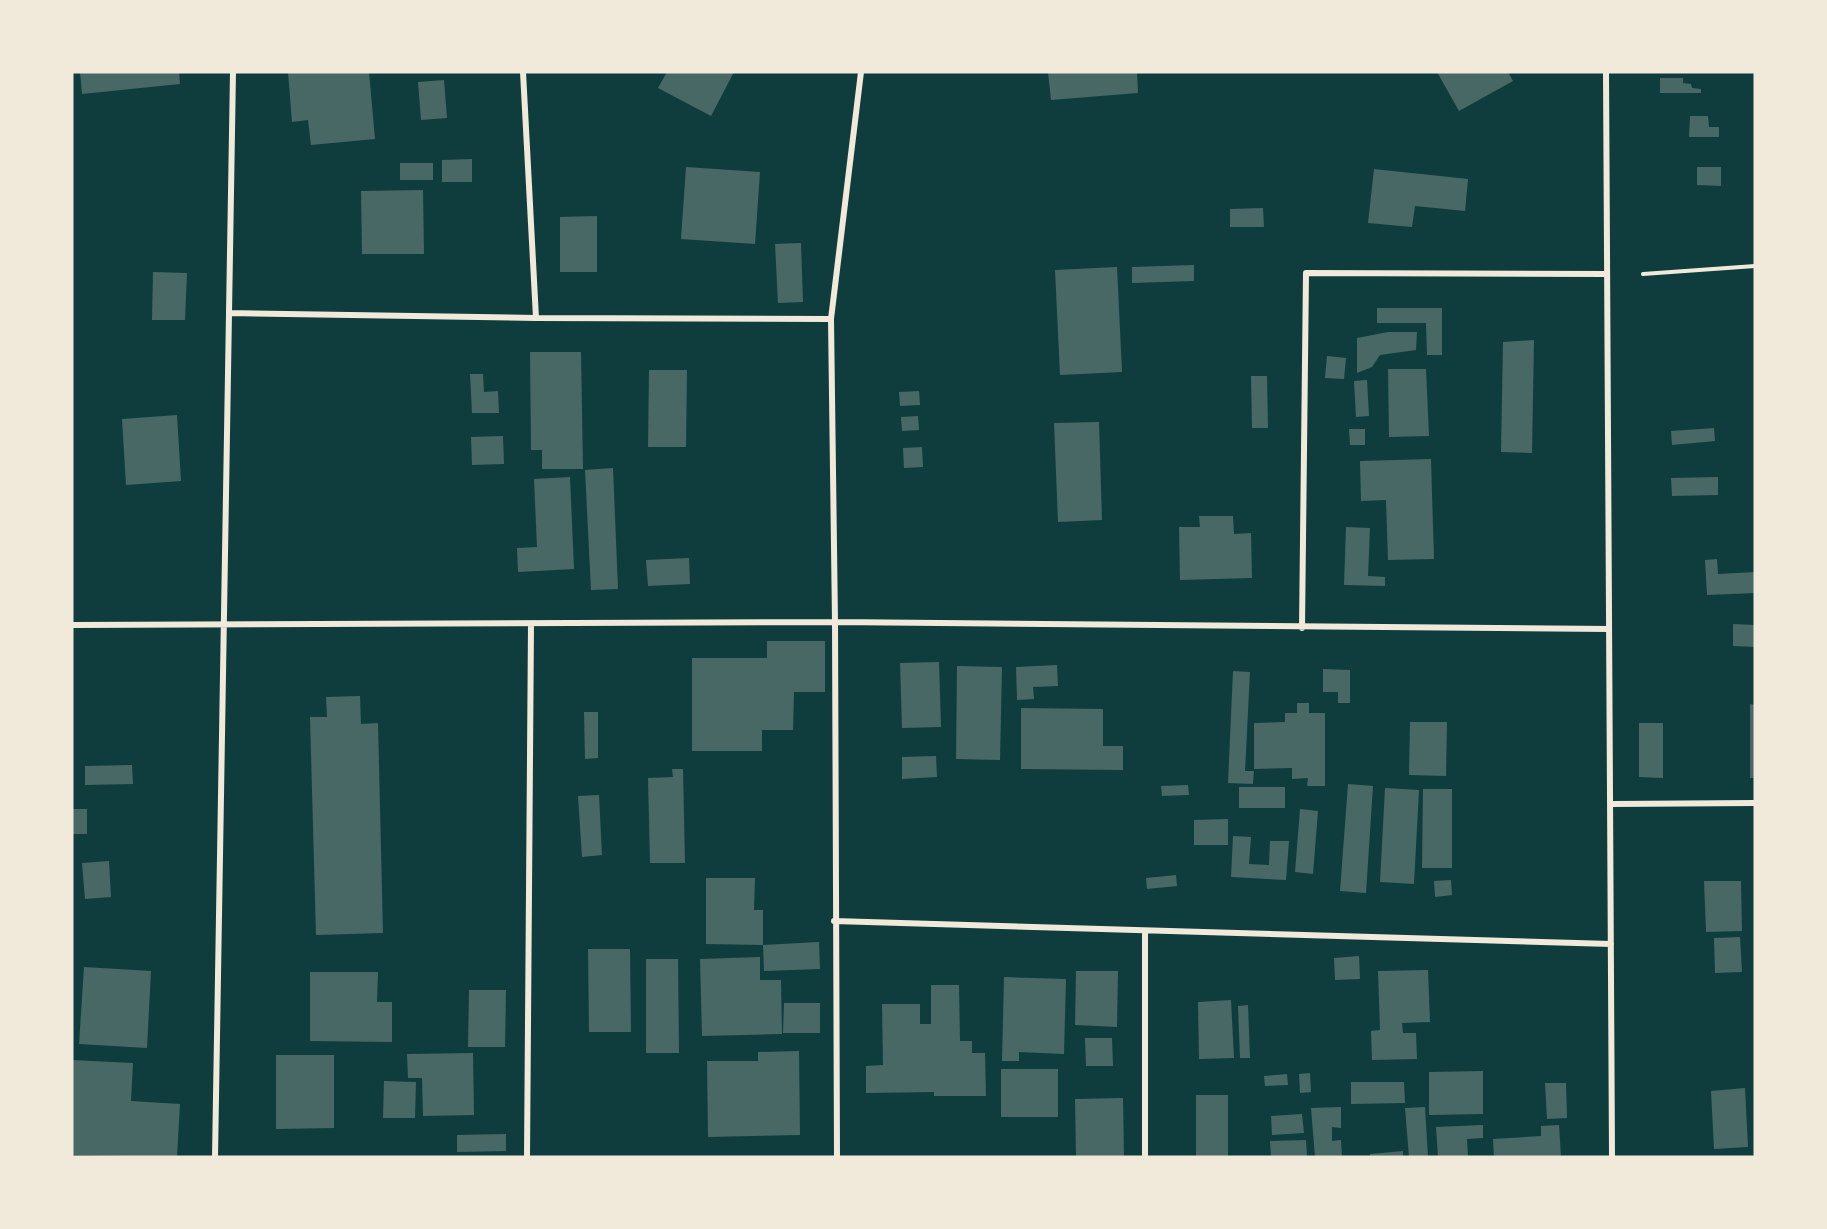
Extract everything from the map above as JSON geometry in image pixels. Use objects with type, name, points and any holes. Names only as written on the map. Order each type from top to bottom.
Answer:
[{"type":"street","points":[[215,1157],[233,72]]},
{"type":"street","points":[[523,72],[536,318]]},
{"type":"street","points":[[837,1157],[834,921],[835,622],[831,319],[861,72]]},
{"type":"street","points":[[1606,72],[1612,804],[1612,1157]]},
{"type":"street","points":[[1302,628],[1306,273],[1607,274]]},
{"type":"street","points":[[229,313],[536,318],[831,319]]},
{"type":"street","points":[[72,625],[835,622],[1609,629]]},
{"type":"street","points":[[527,1157],[531,624]]},
{"type":"street","points":[[1612,804],[1755,803]]},
{"type":"street","points":[[834,921],[1611,944]]},
{"type":"street","points":[[1145,931],[1145,1157]]},
{"type":"path","points":[[1643,274],[1755,266]]},
{"type":"building","points":[[80,72],[179,72],[180,84],[82,94]]},
{"type":"building","points":[[288,72],[369,72],[375,139],[311,145],[308,120],[292,122]]},
{"type":"building","points":[[667,72],[734,72],[711,116],[658,88]]},
{"type":"building","points":[[1048,72],[1137,72],[1138,93],[1051,100]]},
{"type":"building","points":[[1437,72],[1508,72],[1513,81],[1459,111]]},
{"type":"building","points":[[1660,78],[1683,78],[1683,83],[1691,84],[1692,88],[1701,89],[1701,93],[1660,93]]},
{"type":"building","points":[[444,80],[447,118],[421,120],[418,82]]},
{"type":"building","points":[[1690,116],[1708,116],[1709,127],[1719,127],[1719,137],[1689,137]]},
{"type":"building","points":[[472,159],[472,182],[442,182],[442,160]]},
{"type":"building","points":[[400,163],[433,163],[433,180],[400,180]]},
{"type":"building","points":[[686,167],[760,172],[755,244],[681,239]]},
{"type":"building","points":[[1697,167],[1721,167],[1721,186],[1697,185]]},
{"type":"building","points":[[1374,169],[1468,179],[1465,211],[1415,206],[1412,227],[1368,223]]},
{"type":"building","points":[[423,190],[424,254],[362,254],[361,191]]},
{"type":"building","points":[[1263,208],[1264,227],[1230,227],[1230,209]]},
{"type":"building","points":[[597,216],[597,272],[560,272],[560,217]]},
{"type":"building","points":[[801,243],[803,302],[778,303],[775,244]]},
{"type":"building","points":[[1194,265],[1194,281],[1132,283],[1132,267]]},
{"type":"building","points":[[1117,267],[1122,372],[1060,375],[1055,270]]},
{"type":"building","points":[[153,272],[187,273],[185,320],[152,320]]},
{"type":"building","points":[[1377,308],[1442,308],[1442,355],[1427,355],[1426,323],[1377,323]]},
{"type":"building","points":[[1388,332],[1417,332],[1416,350],[1380,355],[1372,367],[1357,373],[1357,338]]},
{"type":"building","points":[[1534,340],[1532,453],[1501,452],[1503,342]]},
{"type":"building","points":[[530,352],[581,352],[583,469],[542,469],[542,450],[531,450]]},
{"type":"building","points":[[1327,356],[1346,358],[1344,379],[1325,378]]},
{"type":"building","points":[[1388,369],[1426,369],[1429,436],[1389,437]]},
{"type":"building","points":[[649,370],[687,370],[686,447],[648,447]]},
{"type":"building","points":[[470,374],[483,374],[484,392],[498,391],[499,413],[472,413]]},
{"type":"building","points":[[1251,376],[1267,376],[1268,428],[1252,428]]},
{"type":"building","points":[[1367,380],[1369,416],[1356,417],[1354,381]]},
{"type":"building","points":[[919,391],[920,405],[900,406],[899,392]]},
{"type":"building","points":[[177,415],[181,481],[126,485],[122,419]]},
{"type":"building","points":[[918,416],[919,430],[902,431],[901,417]]},
{"type":"building","points":[[1099,422],[1102,520],[1058,522],[1054,423]]},
{"type":"building","points":[[1714,428],[1715,441],[1672,445],[1671,431]]},
{"type":"building","points":[[1349,429],[1365,429],[1365,445],[1350,445]]},
{"type":"building","points":[[503,436],[504,464],[472,465],[471,437]]},
{"type":"building","points":[[922,447],[923,467],[904,468],[903,448]]},
{"type":"building","points":[[1431,459],[1434,559],[1388,560],[1386,500],[1361,501],[1360,461]]},
{"type":"building","points":[[613,468],[618,589],[591,590],[585,470]]},
{"type":"building","points":[[570,477],[574,569],[518,572],[517,548],[537,547],[534,479]]},
{"type":"building","points":[[1718,477],[1718,495],[1672,496],[1671,478]]},
{"type":"building","points":[[1199,516],[1233,516],[1234,534],[1251,533],[1252,578],[1180,580],[1179,527],[1200,527]]},
{"type":"building","points":[[1346,527],[1370,528],[1368,576],[1385,577],[1385,586],[1344,585]]},
{"type":"building","points":[[689,558],[690,584],[648,586],[646,560]]},
{"type":"building","points":[[1717,559],[1718,574],[1755,572],[1755,593],[1707,595],[1705,560]]},
{"type":"building","points":[[1733,624],[1755,625],[1755,647],[1733,646]]},
{"type":"building","points":[[767,641],[825,641],[825,692],[794,692],[793,730],[762,730],[762,751],[692,751],[692,658],[767,658]]},
{"type":"building","points":[[939,662],[941,727],[902,728],[900,663]]},
{"type":"building","points":[[1057,665],[1058,686],[1033,687],[1034,699],[1017,700],[1016,667]]},
{"type":"building","points":[[957,666],[1002,667],[1000,760],[956,759]]},
{"type":"building","points":[[1323,669],[1350,670],[1350,703],[1338,703],[1338,692],[1323,692]]},
{"type":"building","points":[[1233,671],[1250,672],[1245,771],[1254,771],[1253,784],[1228,783]]},
{"type":"building","points":[[360,696],[361,724],[378,723],[383,933],[316,935],[310,717],[327,717],[326,697]]},
{"type":"building","points":[[1297,703],[1309,703],[1309,713],[1325,713],[1325,786],[1307,786],[1308,778],[1292,779],[1292,768],[1254,769],[1254,723],[1285,722],[1285,713],[1297,713]]},
{"type":"building","points":[[1750,704],[1755,705],[1755,778],[1750,778]]},
{"type":"building","points":[[1021,708],[1103,709],[1103,746],[1123,746],[1123,770],[1021,769]]},
{"type":"building","points":[[584,712],[598,712],[598,758],[585,759]]},
{"type":"building","points":[[1410,722],[1447,722],[1446,776],[1409,775]]},
{"type":"building","points":[[1639,723],[1663,723],[1663,778],[1639,777]]},
{"type":"building","points":[[936,756],[937,777],[902,779],[902,757]]},
{"type":"building","points":[[132,765],[133,784],[85,785],[85,766]]},
{"type":"building","points":[[672,769],[683,769],[685,863],[650,863],[648,778],[673,777]]},
{"type":"building","points":[[1348,784],[1373,786],[1366,893],[1340,891]]},
{"type":"building","points":[[1188,785],[1189,795],[1162,796],[1161,786]]},
{"type":"building","points":[[1239,787],[1285,787],[1285,808],[1239,808]]},
{"type":"building","points":[[1385,788],[1419,790],[1414,884],[1380,882]]},
{"type":"building","points":[[1423,789],[1452,789],[1452,868],[1422,868]]},
{"type":"building","points":[[599,795],[602,855],[582,857],[578,796]]},
{"type":"building","points":[[72,809],[87,809],[87,834],[73,834]]},
{"type":"building","points":[[1300,809],[1318,811],[1313,874],[1295,872]]},
{"type":"building","points":[[1228,819],[1228,845],[1194,845],[1194,820]]},
{"type":"building","points":[[1233,836],[1251,837],[1249,864],[1269,865],[1270,841],[1289,841],[1286,880],[1231,877]]},
{"type":"building","points":[[109,861],[111,897],[85,899],[82,863]]},
{"type":"building","points":[[1176,875],[1177,886],[1147,889],[1146,878]]},
{"type":"building","points":[[706,878],[755,878],[754,910],[763,910],[763,945],[706,944]]},
{"type":"building","points":[[1451,880],[1452,895],[1435,897],[1434,881]]},
{"type":"building","points":[[1704,881],[1741,881],[1742,931],[1706,932]]},
{"type":"building","points":[[1740,937],[1742,972],[1715,973],[1714,938]]},
{"type":"building","points":[[819,942],[820,969],[764,971],[763,945]]},
{"type":"building","points":[[588,949],[630,949],[631,1032],[589,1032]]},
{"type":"building","points":[[1359,956],[1360,979],[1335,980],[1334,958]]},
{"type":"building","points":[[760,957],[760,980],[781,980],[782,1034],[702,1036],[700,959]]},
{"type":"building","points":[[646,959],[678,959],[679,1053],[646,1053]]},
{"type":"building","points":[[84,967],[151,971],[147,1048],[79,1044]]},
{"type":"building","points":[[1428,970],[1430,1022],[1402,1023],[1403,1033],[1416,1033],[1417,1059],[1372,1060],[1371,1031],[1380,1030],[1378,971]]},
{"type":"building","points":[[1076,971],[1118,971],[1117,1027],[1075,1025]]},
{"type":"building","points":[[310,972],[378,972],[377,1002],[392,1002],[392,1042],[310,1041]]},
{"type":"building","points":[[1004,977],[1066,979],[1064,1054],[1019,1052],[1019,1061],[1002,1061]]},
{"type":"building","points":[[931,985],[959,985],[960,1041],[972,1041],[972,1053],[985,1053],[986,1096],[934,1096],[934,1092],[866,1093],[866,1066],[883,1065],[882,1004],[920,1004],[920,1024],[931,1024]]},
{"type":"building","points":[[469,990],[506,990],[505,1047],[468,1047]]},
{"type":"building","points":[[1231,1000],[1234,1058],[1199,1059],[1198,1002]]},
{"type":"building","points":[[784,1003],[820,1003],[820,1033],[783,1033]]},
{"type":"building","points":[[1248,1005],[1250,1058],[1240,1058],[1238,1006]]},
{"type":"building","points":[[1085,1038],[1112,1038],[1113,1066],[1086,1066]]},
{"type":"building","points":[[799,1051],[800,1135],[708,1137],[707,1061],[758,1061],[758,1052]]},
{"type":"building","points":[[473,1053],[474,1115],[423,1116],[422,1078],[408,1078],[407,1054]]},
{"type":"building","points":[[276,1055],[334,1055],[334,1128],[276,1129]]},
{"type":"building","points":[[72,1060],[133,1063],[131,1101],[180,1104],[177,1157],[72,1155]]},
{"type":"building","points":[[1001,1069],[1058,1069],[1058,1117],[1001,1117]]},
{"type":"building","points":[[1483,1071],[1483,1114],[1429,1115],[1429,1072]]},
{"type":"building","points":[[1310,1073],[1311,1092],[1300,1093],[1299,1074]]},
{"type":"building","points":[[1287,1074],[1288,1085],[1265,1086],[1264,1076]]},
{"type":"building","points":[[384,1081],[416,1082],[415,1118],[383,1118]]},
{"type":"building","points":[[1351,1082],[1404,1082],[1405,1103],[1351,1104]]},
{"type":"building","points":[[1545,1083],[1566,1083],[1567,1118],[1547,1119]]},
{"type":"building","points":[[1745,1088],[1748,1147],[1714,1149],[1711,1091]]},
{"type":"building","points":[[1196,1095],[1228,1095],[1228,1157],[1196,1157]]},
{"type":"building","points":[[1123,1098],[1124,1157],[1076,1157],[1075,1099]]},
{"type":"building","points":[[1341,1107],[1341,1128],[1332,1127],[1332,1141],[1341,1140],[1342,1157],[1315,1157],[1311,1108]]},
{"type":"building","points":[[1425,1107],[1428,1157],[1409,1157],[1405,1108]]},
{"type":"building","points":[[1302,1114],[1304,1133],[1272,1135],[1271,1116]]},
{"type":"building","points":[[1483,1125],[1483,1138],[1467,1139],[1468,1157],[1438,1157],[1436,1127]]},
{"type":"building","points":[[1559,1125],[1561,1157],[1494,1157],[1493,1139],[1541,1136],[1541,1126]]},
{"type":"building","points":[[506,1134],[506,1151],[457,1152],[457,1135]]},
{"type":"building","points":[[1306,1140],[1307,1157],[1271,1157],[1270,1141]]},
{"type":"building","points":[[1403,1151],[1403,1157],[1370,1157],[1370,1154]]}]
